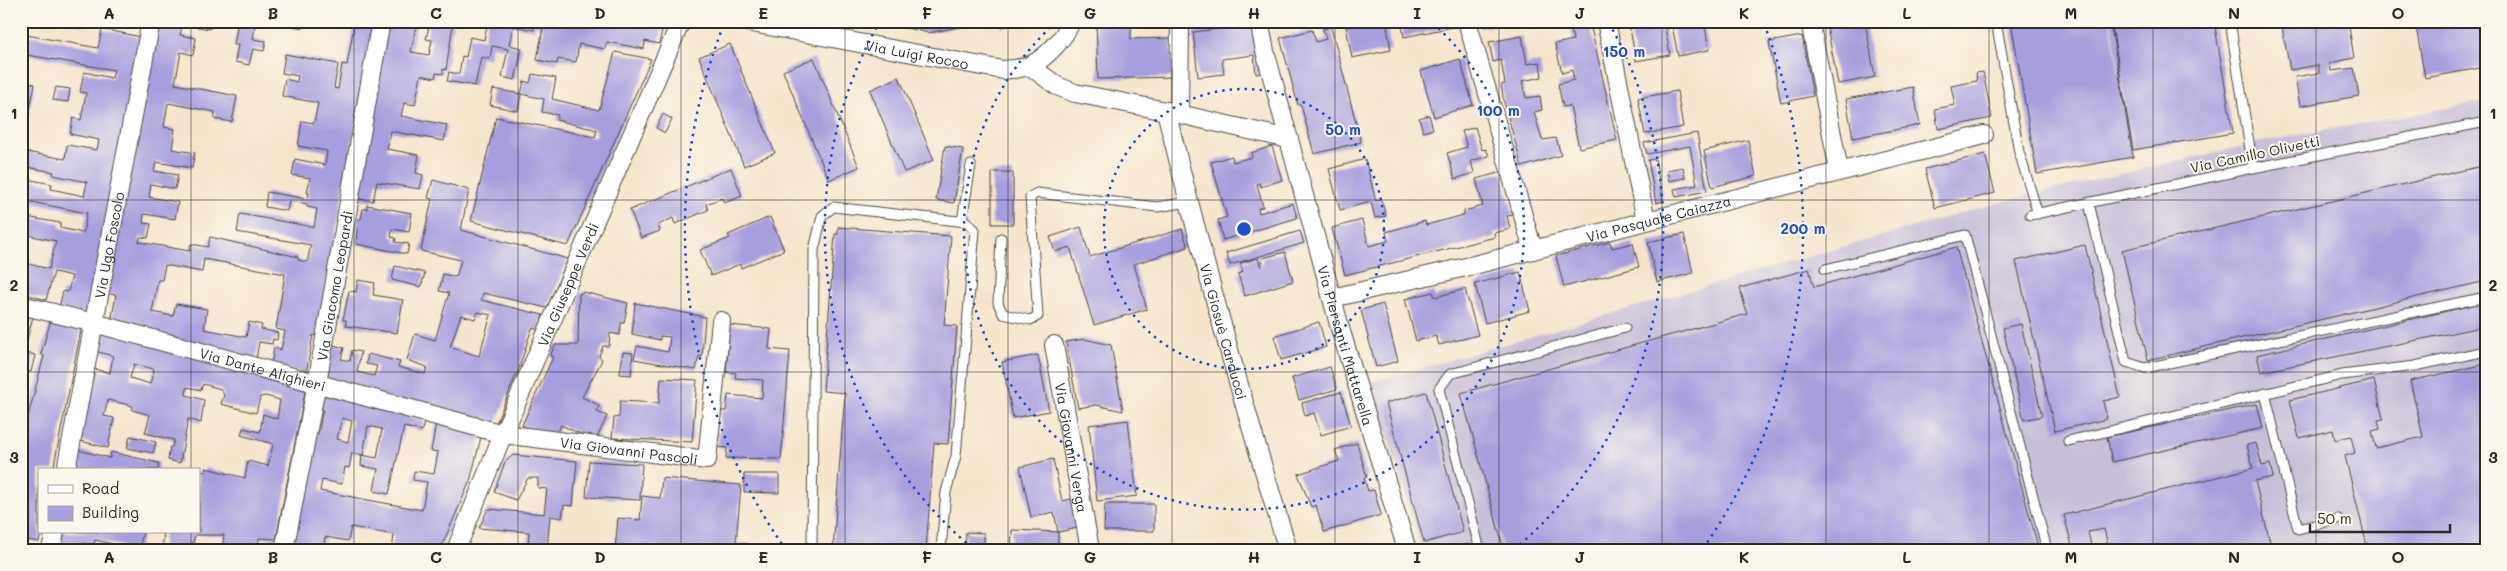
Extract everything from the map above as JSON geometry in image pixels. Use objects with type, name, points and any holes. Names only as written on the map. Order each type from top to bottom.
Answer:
[{"type":"street","name":"Via Ugo Foscolo","points":[[66,468],[152,21]]},
{"type":"street","name":"Via Giacomo Leopardi","points":[[284,550],[317,383],[381,21]]},
{"type":"street","name":"Via Giuseppe Verdi","points":[[456,550],[503,434],[681,21]]},
{"type":"street","name":"Via Luigi Rocco","points":[[742,21],[1003,70],[1030,66]]},
{"type":"street","points":[[1071,21],[1068,30],[1050,50],[1030,66],[1057,86],[1074,92],[1173,112],[1289,140]]},
{"type":"street","name":"Via Giosuè Carducci","points":[[1180,21],[1173,112],[1188,202],[1246,416],[1288,550]]},
{"type":"street","points":[[1467,21],[1533,250]]},
{"type":"street","points":[[1606,21],[1646,221]]},
{"type":"street","points":[[1810,21],[1839,171]]},
{"type":"street","name":"Via Piersanti Mattarella","points":[[1262,22],[1265,51],[1332,298],[1407,550]]},
{"type":"street","name":"Via Pasquale Caiazza","points":[[1332,298],[1533,250],[1984,134]]},
{"type":"street","name":"Via Dante Alighieri","points":[[21,305],[503,434]]},
{"type":"street","name":"Via Giovanni Pascoli","points":[[503,434],[707,460],[721,321]]},
{"type":"street","name":"Via Giovanni Verga","points":[[1054,345],[1090,550]]},
{"type":"street","points":[[51,550],[54,534]]},
{"type":"lane","name":"Via Camillo Olivetti","points":[[1996,21],[2019,152],[2034,215],[2253,168],[2486,122]]},
{"type":"lane","points":[[2230,21],[2253,168]]},
{"type":"lane","points":[[962,221],[971,165]]},
{"type":"lane","points":[[1001,238],[998,302],[1003,314],[1030,320],[1038,316],[1030,197],[1037,193],[1157,207],[1188,202]]},
{"type":"lane","points":[[2089,203],[2126,362],[2145,368],[2486,297]]},
{"type":"lane","points":[[812,550],[814,250],[822,216],[833,207],[962,221],[967,222],[975,230],[956,456],[946,492],[941,550]]},
{"type":"lane","points":[[1825,269],[1965,235],[2047,550]]},
{"type":"lane","points":[[1480,550],[1439,389],[1450,374],[1626,328]]},
{"type":"lane","points":[[2068,441],[2342,375],[2415,366],[2486,351]]},
{"type":"lane","points":[[2265,393],[2298,529],[2338,519]]},
{"type":"shaded area","points":[[2486,101],[2486,550],[1422,550],[1372,382],[2004,201],[2261,142]]},
{"type":"building","points":[[65,21],[84,21],[84,26]]},
{"type":"building","points":[[159,21],[183,21],[180,35],[196,38],[193,55],[181,52],[175,84],[237,96],[232,122],[214,119],[215,112],[168,103],[164,127],[175,129],[172,149],[195,153],[192,168],[156,162],[154,171],[178,175],[175,189],[151,184],[149,197],[178,202],[175,219],[144,214],[143,223],[151,224],[148,238],[140,237],[139,242],[190,251],[191,244],[208,247],[210,237],[298,257],[298,260],[307,262],[311,245],[237,232],[240,214],[314,227],[317,209],[307,207],[307,204],[289,201],[287,211],[265,207],[267,192],[308,199],[309,193],[307,193],[310,178],[292,175],[295,159],[325,165],[327,151],[298,146],[302,121],[314,123],[318,103],[282,96],[285,79],[297,82],[298,76],[282,73],[285,54],[338,64],[334,88],[338,89],[342,64],[347,65],[354,26],[345,24],[345,21],[374,21],[317,336],[313,335],[306,374],[271,365],[274,348],[281,350],[285,331],[276,329],[285,274],[204,259],[202,272],[165,265],[162,280],[158,280],[152,312],[173,316],[176,304],[207,309],[204,329],[246,337],[249,322],[262,325],[261,329],[278,333],[277,340],[273,339],[272,344],[259,342],[255,365],[111,322],[116,295],[105,293]]},
{"type":"building","points":[[193,21],[211,21],[210,29],[192,26]]},
{"type":"building","points":[[238,21],[256,21],[253,39],[266,41],[264,51],[253,49],[249,65],[235,62],[238,45],[234,45]]},
{"type":"building","points":[[294,21],[304,21],[303,28],[293,26]]},
{"type":"building","points":[[387,21],[417,21],[411,52],[429,55],[432,40],[426,39],[430,21],[448,21],[448,24],[453,24],[446,70],[443,69],[443,74],[436,73],[435,78],[421,75],[415,105],[404,103],[401,116],[447,125],[444,141],[390,131],[387,149],[419,155],[416,173],[423,175],[420,189],[377,182],[373,201],[353,198]]},
{"type":"building","points":[[488,21],[640,21],[663,26],[659,44],[645,41],[644,49],[607,42],[605,49],[579,44],[576,62],[558,59],[557,64],[537,60],[543,28],[535,26],[534,30],[513,26],[509,45],[522,48],[515,80],[502,77],[508,49],[492,46],[490,59],[481,57],[475,86],[447,81],[449,72],[459,74],[462,56],[466,57],[470,37],[484,40]]},
{"type":"building","points":[[879,21],[987,21],[929,33],[879,22]]},
{"type":"building","points":[[1000,21],[1026,21],[1026,22],[1002,27]]},
{"type":"building","points":[[1096,21],[1131,21],[1131,39],[1171,38],[1172,77],[1098,79]]},
{"type":"building","points":[[1375,21],[1386,21],[1391,50],[1352,58],[1346,27]]},
{"type":"building","points":[[1401,21],[1457,21],[1458,26],[1404,37]]},
{"type":"building","points":[[1484,21],[1514,21],[1514,22],[1485,27]]},
{"type":"building","points":[[1586,21],[1588,29],[1591,28],[1617,140],[1579,148],[1570,106],[1563,107],[1558,84],[1574,80],[1572,70],[1562,73],[1555,44],[1573,40],[1570,24]]},
{"type":"building","points":[[1616,21],[1664,21],[1670,55],[1636,61],[1629,23],[1617,26]]},
{"type":"building","points":[[1690,21],[1704,21],[1709,50],[1678,56],[1672,25]]},
{"type":"building","points":[[1741,21],[1772,21],[1772,22],[1743,28]]},
{"type":"building","points":[[1826,21],[1865,21],[1875,77],[1838,84]]},
{"type":"building","points":[[2011,21],[2110,21],[2133,157],[2037,174]]},
{"type":"building","points":[[2111,21],[2214,21],[2233,133],[2133,150]]},
{"type":"building","points":[[2281,21],[2348,21],[2354,58],[2330,63],[2331,71],[2354,68],[2359,96],[2300,106],[2295,77],[2319,73],[2318,65],[2290,70]]},
{"type":"building","points":[[2415,21],[2486,21],[2486,67],[2425,78]]},
{"type":"building","points":[[1250,25],[1251,31],[1255,30],[1263,73],[1256,74],[1254,55],[1222,59],[1224,74],[1198,77],[1193,32]]},
{"type":"building","points":[[1331,27],[1361,142],[1314,154],[1301,105],[1298,105],[1280,38],[1312,30],[1316,42],[1326,39],[1323,29]]},
{"type":"building","points":[[102,29],[141,37],[89,314],[59,308],[63,291],[68,292],[72,276],[54,272],[46,300],[26,294],[28,284],[21,282],[21,262],[49,269],[56,241],[23,234],[26,217],[60,223],[60,228],[83,233],[87,213],[21,200],[21,178],[52,184],[51,189],[84,196],[87,182],[53,175],[54,172],[21,166],[21,151],[65,159],[67,145],[97,150],[99,140],[70,134],[73,118],[81,120],[86,93],[80,92],[84,72],[112,78],[114,70],[21,54],[21,34],[98,48]]},
{"type":"building","points":[[1522,36],[1527,64],[1540,62],[1542,77],[1522,81],[1526,98],[1540,96],[1542,110],[1534,112],[1542,140],[1556,138],[1561,155],[1522,167],[1504,102],[1501,85],[1505,84],[1501,60],[1493,62],[1489,42]]},
{"type":"building","points":[[1802,36],[1813,96],[1781,103],[1769,42]]},
{"type":"building","points":[[730,44],[775,153],[744,166],[699,57]]},
{"type":"building","points":[[615,52],[651,59],[568,246],[471,221],[496,117],[595,137],[597,130],[556,120],[558,115],[542,112],[544,99],[521,94],[524,81],[530,83],[532,74],[556,78],[552,99],[599,110]]},
{"type":"building","points":[[814,58],[859,167],[829,180],[783,71]]},
{"type":"building","points":[[1460,59],[1473,105],[1434,117],[1421,71]]},
{"type":"building","points":[[1983,72],[1992,118],[1938,129],[1935,109],[1955,105],[1951,86],[1977,81],[1976,73]]},
{"type":"building","points":[[899,77],[934,160],[904,172],[870,90]]},
{"type":"building","points":[[21,81],[35,84],[22,149],[21,149]]},
{"type":"building","points":[[56,87],[70,89],[68,102],[53,100]]},
{"type":"building","points":[[1913,87],[1920,125],[1853,138],[1846,99]]},
{"type":"building","points":[[493,89],[521,94],[518,111],[490,105]]},
{"type":"building","points":[[1677,91],[1683,127],[1645,134],[1638,98]]},
{"type":"building","points":[[663,114],[672,119],[665,133],[656,128]]},
{"type":"building","points":[[1429,115],[1433,129],[1423,132],[1419,118]]},
{"type":"building","points":[[1475,127],[1482,150],[1486,149],[1489,156],[1471,161],[1474,173],[1455,179],[1447,153],[1467,147],[1462,131]]},
{"type":"building","points":[[1697,133],[1707,191],[1676,197],[1674,189],[1697,185],[1690,146],[1647,154],[1644,143]]},
{"type":"building","points":[[1748,140],[1756,176],[1712,187],[1704,151]]},
{"type":"building","points":[[945,146],[963,149],[954,203],[936,200]]},
{"type":"building","points":[[1272,146],[1282,180],[1261,187],[1259,183],[1257,184],[1263,207],[1258,208],[1259,213],[1293,203],[1297,218],[1223,240],[1218,220],[1227,217],[1211,162],[1232,156],[1233,162],[1252,157],[1251,153]]},
{"type":"building","points":[[1985,154],[1995,193],[1935,208],[1925,169]]},
{"type":"building","points":[[1365,159],[1376,201],[1381,199],[1386,216],[1375,218],[1371,202],[1340,210],[1329,169]]},
{"type":"building","points":[[1655,159],[1663,201],[1656,203],[1648,160]]},
{"type":"building","points":[[2486,165],[2486,281],[2148,360],[2122,250]]},
{"type":"building","points":[[1683,167],[1685,178],[1669,181],[1667,170]]},
{"type":"building","points":[[731,168],[742,196],[724,203],[722,198],[706,204],[708,210],[675,224],[673,218],[658,225],[660,231],[641,238],[630,210]]},
{"type":"building","points":[[992,172],[1013,172],[1013,224],[992,224]]},
{"type":"building","points":[[1502,172],[1513,215],[1507,216],[1510,229],[1494,233],[1495,237],[1345,275],[1332,228],[1362,220],[1369,246],[1388,241],[1386,232],[1425,221],[1426,225],[1464,215],[1464,211],[1483,206],[1476,179]]},
{"type":"building","points":[[433,180],[469,190],[461,230],[568,259],[547,308],[483,293],[481,300],[543,315],[539,330],[532,328],[519,368],[494,428],[321,380],[330,344],[344,348],[341,359],[350,361],[352,350],[361,352],[357,372],[374,376],[377,366],[366,364],[368,354],[400,362],[398,367],[425,374],[427,367],[407,360],[415,334],[435,340],[449,293],[439,291],[443,274],[456,277],[461,260],[421,251],[432,199],[428,198]],"holes":[[[478,312],[491,315],[479,356],[450,347],[461,315],[475,319]]]},
{"type":"building","points":[[367,205],[412,213],[409,232],[392,229],[391,237],[396,238],[395,242],[409,244],[407,254],[356,244],[358,219],[361,219],[363,209],[367,209]]},
{"type":"building","points":[[770,217],[784,250],[741,268],[740,264],[711,276],[700,250],[730,238],[728,235]]},
{"type":"building","points":[[838,227],[951,236],[944,325],[957,326],[948,444],[934,443],[926,550],[833,550],[845,393],[823,391],[835,234],[838,234]]},
{"type":"building","points":[[1081,227],[1090,257],[1182,229],[1188,247],[1134,264],[1147,309],[1094,325],[1070,247],[1055,252],[1050,237]]},
{"type":"building","points":[[1300,231],[1304,243],[1230,265],[1226,253]]},
{"type":"building","points":[[1684,234],[1693,273],[1657,282],[1648,242]]},
{"type":"building","points":[[1610,242],[1612,248],[1633,243],[1639,267],[1564,287],[1556,256]]},
{"type":"building","points":[[2085,245],[2120,397],[2103,401],[2107,419],[2055,431],[2016,261]]},
{"type":"building","points":[[1956,247],[2039,550],[1504,550],[1461,393],[1747,314],[1740,288],[1809,269],[1814,287]]},
{"type":"building","points":[[1285,252],[1293,281],[1245,296],[1238,274],[1243,272],[1240,263],[1258,258],[1261,267],[1263,258]]},
{"type":"building","points":[[395,266],[425,273],[421,287],[392,280]]},
{"type":"building","points":[[1520,272],[1530,311],[1485,323],[1475,284]]},
{"type":"building","points":[[358,280],[375,283],[373,295],[403,300],[397,333],[346,326],[346,320],[343,320],[349,291],[356,292]]},
{"type":"building","points":[[1465,289],[1478,335],[1439,345],[1436,336],[1416,341],[1405,299],[1433,292],[1435,297]]},
{"type":"building","points":[[583,292],[628,303],[624,323],[621,323],[620,335],[610,333],[609,346],[603,346],[599,356],[602,360],[582,397],[599,405],[597,412],[607,416],[597,438],[589,434],[587,437],[561,425],[557,434],[541,434],[522,425],[553,357],[550,356],[555,345],[578,345],[579,294]]},
{"type":"building","points":[[2486,302],[2486,326],[2261,372],[2257,355]]},
{"type":"building","points":[[635,303],[705,317],[702,357],[699,356],[696,370],[634,359],[637,346],[668,352],[670,337],[660,336],[660,340],[632,334]]},
{"type":"building","points":[[1383,304],[1398,361],[1376,367],[1361,310]]},
{"type":"building","points":[[21,314],[33,317],[25,347],[21,345]]},
{"type":"building","points":[[51,319],[82,325],[53,468],[38,468],[38,534],[41,534],[39,542],[21,539],[21,430],[24,431],[44,356],[41,354]]},
{"type":"building","points":[[1319,322],[1326,347],[1281,360],[1274,336]]},
{"type":"building","points":[[2021,324],[2042,416],[2024,420],[2003,328]]},
{"type":"building","points":[[730,325],[771,329],[769,349],[790,351],[781,459],[726,458],[727,448],[718,447],[721,411],[726,411],[728,395],[762,398],[763,380],[735,378],[736,373],[726,372]]},
{"type":"building","points":[[99,330],[306,387],[276,539],[259,538],[258,550],[222,550],[224,535],[195,535],[191,550],[162,550],[164,534],[200,534],[200,471],[205,472],[206,468],[245,478],[248,461],[268,466],[273,444],[241,435],[243,428],[260,432],[263,414],[277,419],[280,400],[266,396],[260,397],[256,413],[221,404],[224,395],[221,389],[203,384],[201,390],[187,387],[186,395],[204,400],[201,423],[188,419],[180,463],[168,460],[170,447],[172,447],[174,440],[145,433],[150,415],[132,410],[133,406],[108,400],[104,416],[114,418],[108,448],[77,440],[83,408],[87,409],[94,369],[110,373],[113,356],[95,351]],"holes":[[[134,364],[154,369],[150,384],[130,378]]]},
{"type":"building","points":[[1084,339],[1111,345],[1123,411],[1096,405],[1078,408],[1066,342]]},
{"type":"building","points":[[21,352],[35,355],[31,372],[21,369]]},
{"type":"building","points":[[623,352],[633,353],[631,375],[620,374]]},
{"type":"building","points":[[1038,355],[1049,411],[1013,418],[1002,362]]},
{"type":"building","points":[[2486,364],[2486,550],[2368,550],[2345,456],[2355,453],[2351,436],[2335,440],[2333,430],[2299,438],[2290,400],[2374,380],[2383,419],[2378,420],[2380,429],[2372,431],[2376,448],[2423,437],[2410,381]]},
{"type":"building","points":[[1330,367],[1337,389],[1299,400],[1292,378]]},
{"type":"building","points":[[661,378],[697,380],[692,442],[612,438],[614,418],[619,417],[620,401],[659,403]]},
{"type":"building","points":[[320,390],[424,421],[422,431],[404,427],[389,494],[374,491],[378,469],[361,466],[362,455],[377,458],[382,429],[368,426],[363,455],[352,453],[349,468],[345,467],[342,484],[322,480],[320,491],[422,510],[427,482],[413,480],[414,471],[434,474],[438,452],[431,451],[436,423],[482,433],[470,481],[440,550],[392,550],[394,535],[351,527],[348,541],[325,537],[323,549],[290,550],[312,434],[318,435],[323,409],[316,407]],"holes":[[[342,418],[352,421],[348,442],[337,439]]]},
{"type":"building","points":[[1341,392],[1351,426],[1321,435],[1314,413],[1305,416],[1302,403]]},
{"type":"building","points":[[1426,392],[1463,532],[1424,543],[1386,403]]},
{"type":"building","points":[[2257,404],[2263,428],[2112,462],[2107,437]]},
{"type":"building","points":[[1128,420],[1137,496],[1097,501],[1089,425]]},
{"type":"building","points":[[130,436],[156,442],[153,453],[127,448]]},
{"type":"building","points":[[1357,443],[1367,477],[1364,478],[1368,491],[1374,490],[1381,515],[1324,532],[1316,505],[1311,507],[1298,474],[1339,461],[1335,450]]},
{"type":"building","points":[[2256,443],[2262,466],[2270,464],[2273,477],[2255,481],[2272,550],[2109,550],[2104,529],[2088,532],[2092,550],[2073,550],[2064,515],[2253,468],[2247,445]]},
{"type":"building","points":[[78,450],[110,458],[111,452],[159,463],[158,468],[74,468]]},
{"type":"building","points":[[513,455],[577,461],[573,506],[564,505],[562,518],[550,516],[547,550],[501,550],[501,544],[528,546],[529,532],[479,528],[488,509],[544,514],[547,489],[538,488],[538,478],[528,478],[516,500],[494,492],[505,462]]},
{"type":"building","points":[[1053,459],[1062,501],[1072,499],[1078,528],[1058,532],[1054,512],[1031,517],[1020,467]]},
{"type":"building","points":[[589,461],[642,464],[640,500],[586,497]]},
{"type":"building","points":[[744,474],[779,474],[779,493],[744,492]]},
{"type":"building","points":[[662,478],[741,485],[736,543],[748,544],[747,550],[615,550],[618,518],[640,520],[642,496],[660,498]]},
{"type":"building","points":[[1105,504],[1154,504],[1154,531],[1104,531]]},
{"type":"building","points":[[1012,530],[1058,532],[1058,550],[1011,550]]},
{"type":"building","points":[[966,532],[984,533],[984,550],[965,550]]},
{"type":"building","points":[[59,534],[143,534],[139,550],[95,540],[93,546],[83,543],[82,548],[57,543]]},
{"type":"building","points":[[1469,544],[1471,550],[1451,549]]},
{"type":"building","points":[[470,546],[492,548],[492,550],[469,550]]},
{"type":"building","points":[[1118,547],[1140,548],[1140,550],[1118,550]]}]
